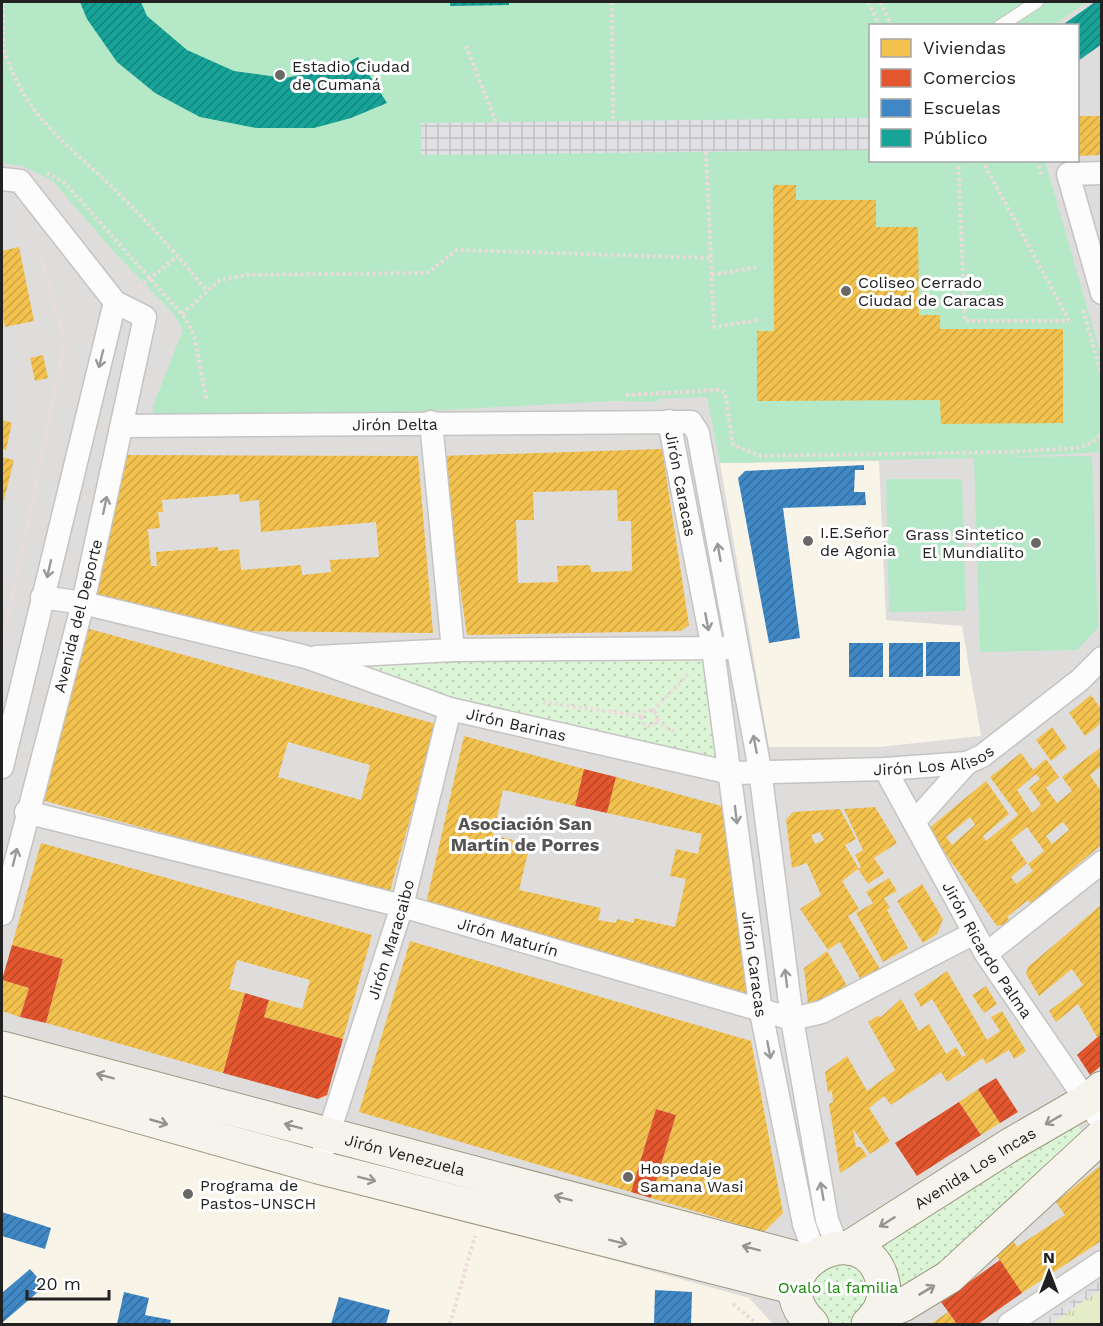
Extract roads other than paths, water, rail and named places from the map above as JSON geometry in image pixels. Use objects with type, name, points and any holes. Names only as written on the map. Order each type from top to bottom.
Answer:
[{"type":"street","points":[[1101,173],[1068,174],[1101,293]]},
{"type":"street","points":[[2,179],[20,181],[115,302],[2,767]]},
{"type":"street","name":"Avenida del Deporte","points":[[2,914],[26,812],[83,603],[145,317],[115,302]]},
{"type":"street","name":"Jirón Delta","points":[[122,426],[669,421]]},
{"type":"street","name":"Jirón Caracas","points":[[669,421],[691,422],[698,433],[760,770],[792,1019],[827,1220],[821,1260],[804,1224],[761,1012],[713,649],[669,421]]},
{"type":"street","points":[[431,422],[453,650]]},
{"type":"street","name":"Jirón Barinas","points":[[42,597],[83,603],[306,657],[450,709],[731,773]]},
{"type":"street","name":"Jirón Barinas","points":[[306,657],[453,650],[736,648]]},
{"type":"street","name":"Jirón Los Alisos","points":[[731,773],[760,770],[885,769],[967,763],[982,756],[1080,680],[1101,658]]},
{"type":"street","name":"Jirón Maracaibo","points":[[318,1167],[402,906],[450,709]]},
{"type":"street","points":[[914,822],[967,763]]},
{"type":"street","name":"Jirón Ricardo Palma","points":[[885,769],[986,954],[1096,1104]]},
{"type":"street","name":"Jirón Maturín","points":[[26,812],[402,906],[761,1012],[792,1019],[822,1012],[974,933]]},
{"type":"street","points":[[986,954],[1101,862]]},
{"type":"street","name":"Jirón Venezuela","points":[[2,1048],[328,1135],[821,1260]]},
{"type":"street","name":"Jirón Venezuela","points":[[2,1078],[318,1167],[821,1260]]},
{"type":"street","name":"Avenida Los Incas","points":[[821,1260],[1010,1145],[1096,1104]]},
{"type":"street","points":[[872,1320],[903,1305],[949,1276],[1101,1136]]},
{"type":"street","points":[[812,1324],[801,1311],[821,1260],[863,1254],[879,1272],[884,1295],[872,1320]]},
{"type":"street","points":[[1009,1324],[1101,1262]]},
{"type":"lane","points":[[1003,24],[1037,2]]},
{"type":"place","name":"Estadio Ciudad de Cumaná","points":[[280,75]]},
{"type":"place","name":"Coliseo Cerrado Ciudad de Caracas","points":[[846,291]]},
{"type":"place","name":"I.E.Señor de Agonia","points":[[808,541]]},
{"type":"place","name":"Grass Sintetico El Mundialito","points":[[1036,543]]},
{"type":"place","name":"Hospedaje Samana Wasi","points":[[628,1177]]},
{"type":"place","name":"Programa de Pastos-UNSCH","points":[[188,1194]]},
{"type":"district","name":"Asociación San Martín de Porres","points":[[525,833]]},
{"type":"park label","name":"Ovalo la familia","points":[[838,1287]]}]
